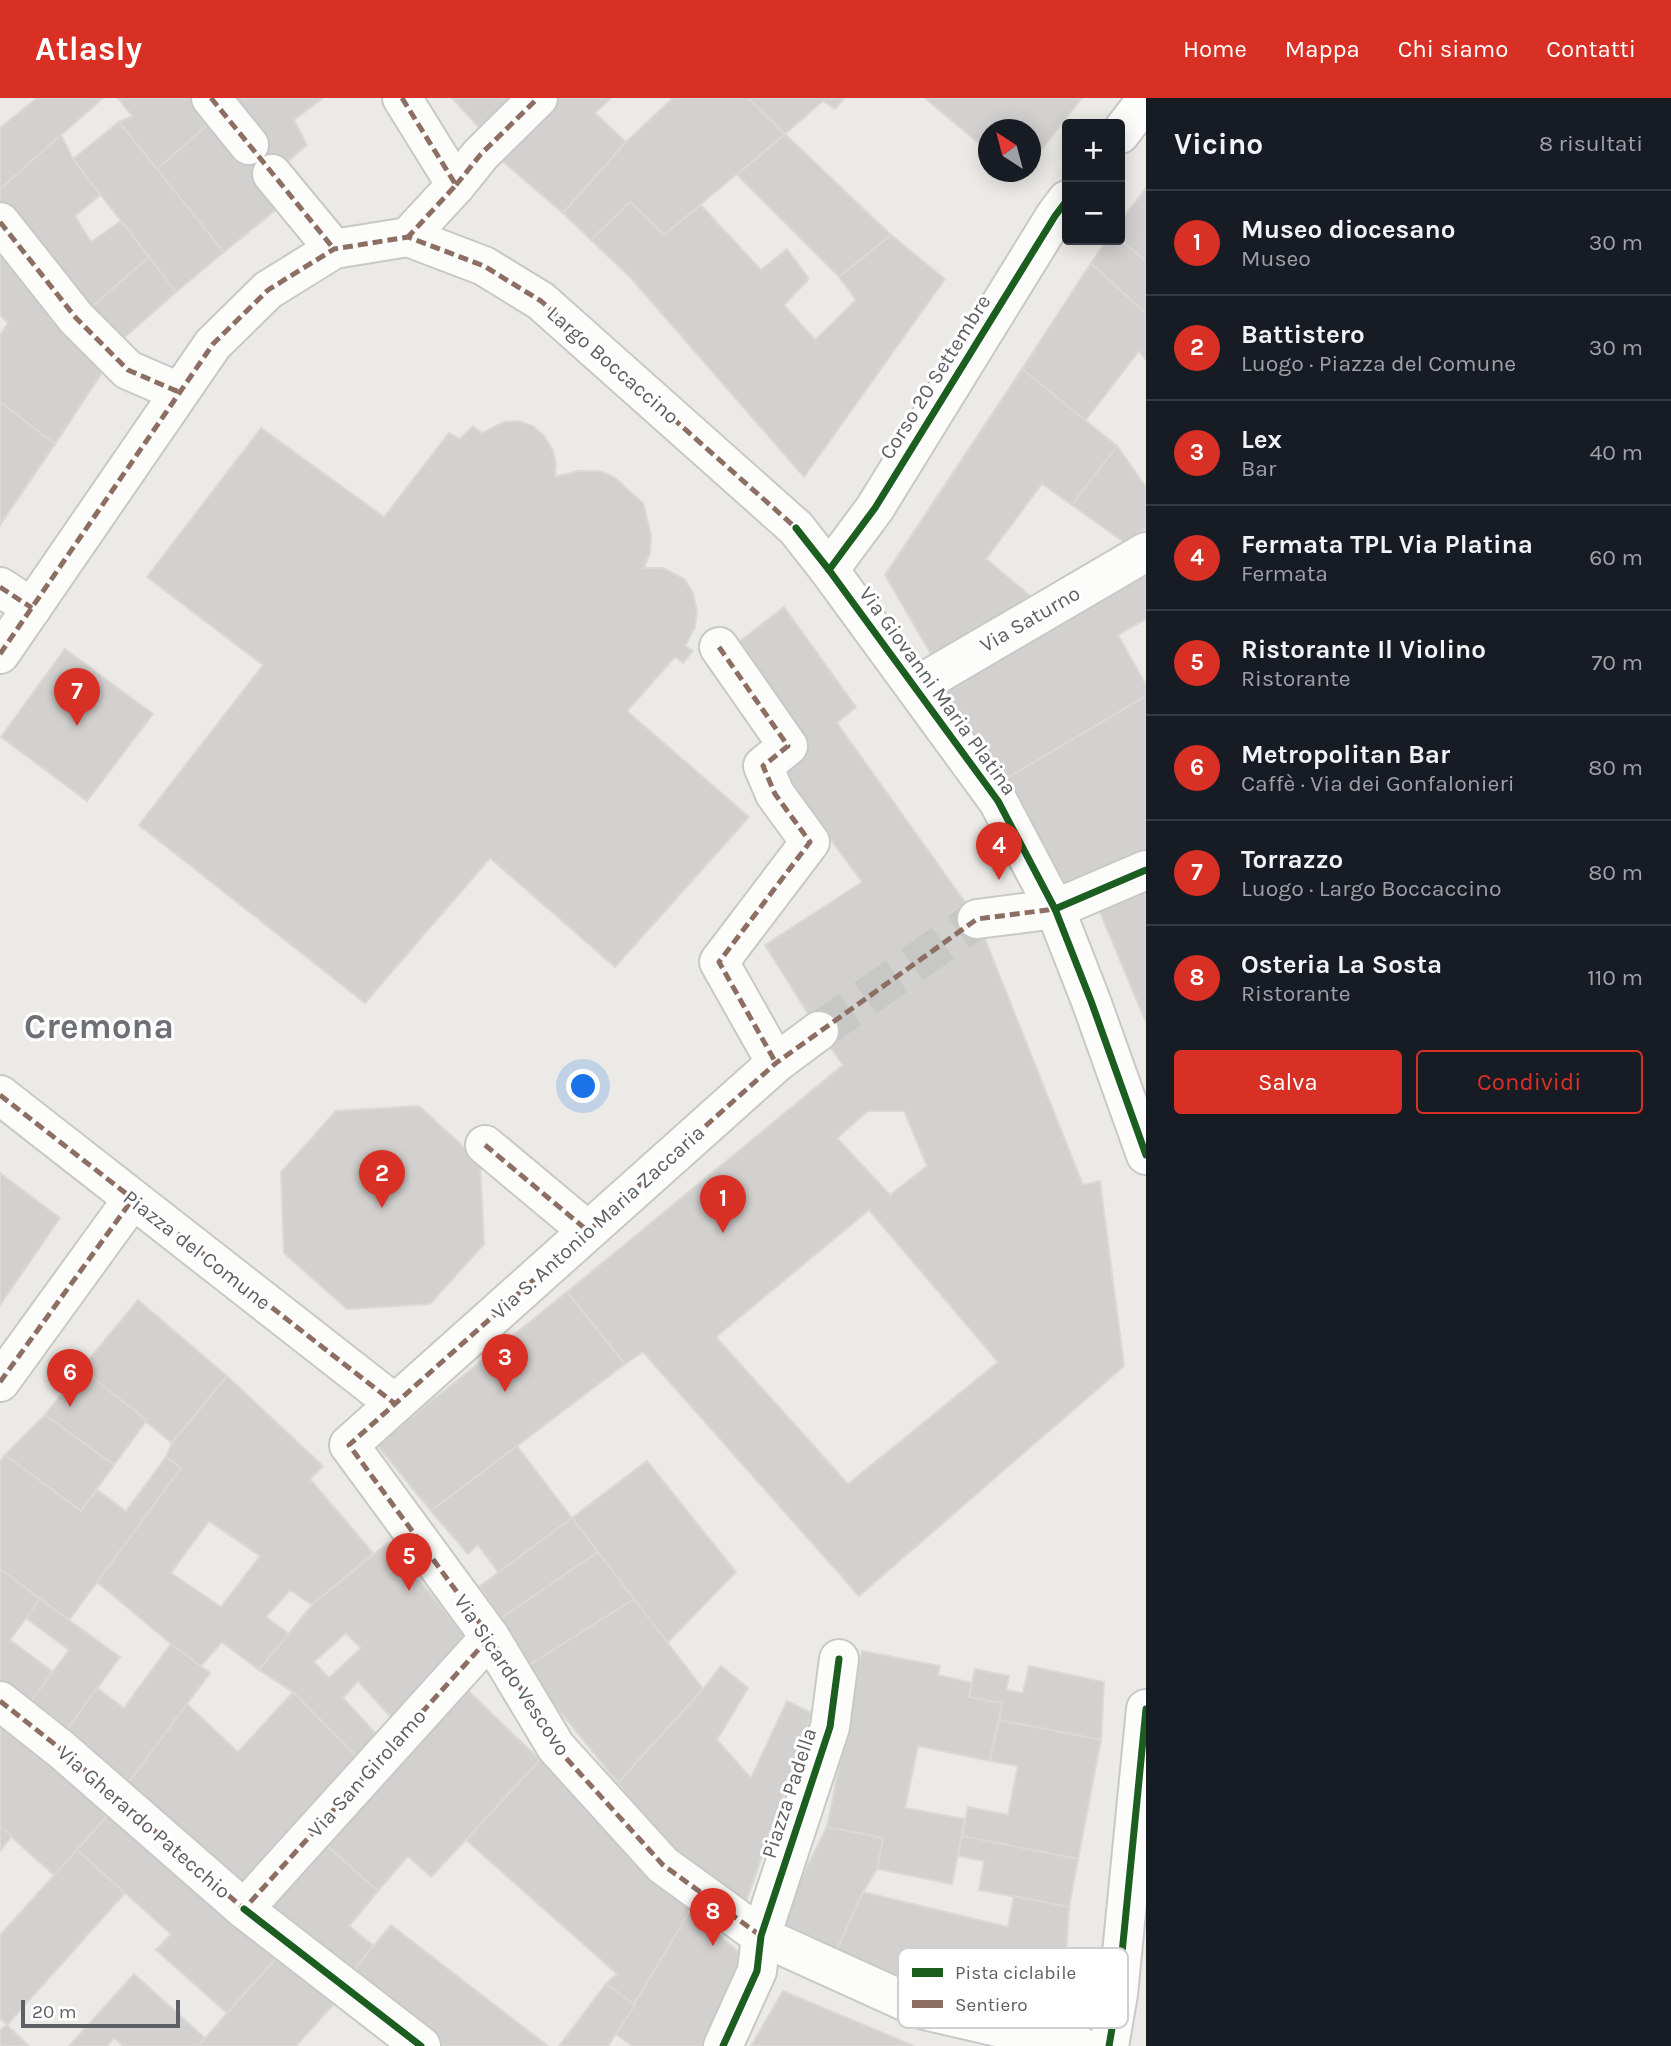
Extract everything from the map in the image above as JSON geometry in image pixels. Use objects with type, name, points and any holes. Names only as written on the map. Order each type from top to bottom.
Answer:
[{"type":"street","points":[[211,98],[248,145]]},
{"type":"street","points":[[402,98],[456,185]]},
{"type":"street","points":[[0,654],[212,344],[268,290],[334,249],[408,237],[481,154],[538,98]]},
{"type":"street","points":[[1125,127],[1146,100]]},
{"type":"street","points":[[272,174],[334,249]]},
{"type":"street","name":"Corso 20 Settembre","points":[[829,570],[875,508],[1062,207]]},
{"type":"street","points":[[0,222],[76,318],[128,370],[179,392]]},
{"type":"street","name":"Largo Boccaccino","points":[[408,237],[484,266],[541,301],[796,528]]},
{"type":"street","name":"Via Giovanni Maria Platina","points":[[796,528],[998,801],[1055,909],[1146,1155]]},
{"type":"street","name":"Via Saturno","points":[[915,687],[1146,552]]},
{"type":"street","points":[[0,587],[32,608]]},
{"type":"street","points":[[719,647],[788,746],[763,766],[775,794],[810,842],[719,962],[776,1063]]},
{"type":"street","points":[[977,919],[1055,909],[1146,870]]},
{"type":"street","name":"Via S. Antonio Maria Zaccaria","points":[[349,1444],[776,1063],[818,1031]]},
{"type":"street","name":"Piazza del Comune","points":[[0,1095],[394,1403]]},
{"type":"street","points":[[485,1145],[588,1231]]},
{"type":"street","points":[[0,1382],[132,1200]]},
{"type":"street","name":"Via Sicardo Vescovo","points":[[349,1444],[490,1637],[556,1746],[663,1865],[761,1936],[898,1999]]},
{"type":"street","name":"Via San Girolamo","points":[[244,1909],[490,1637]]},
{"type":"street","name":"Piazza Padella","points":[[723,2046],[757,1971],[761,1936],[830,1727],[839,1659]]},
{"type":"street","name":"Via Gherardo Patecchio","points":[[0,1701],[62,1750],[244,1909],[421,2046]]},
{"type":"street","points":[[1132,1996],[1146,1709]]},
{"type":"street","name":"Via Sicardo Vescovo","points":[[1002,2028],[1080,2046]]},
{"type":"street","points":[[1108,2046],[1117,2028]]},
{"type":"building","points":[[37,98],[103,98],[0,189],[0,128]]},
{"type":"building","points":[[118,98],[202,98],[218,116],[156,170],[119,122],[132,116]]},
{"type":"building","points":[[225,98],[323,98],[294,120],[307,145],[265,180],[243,150]]},
{"type":"building","points":[[452,98],[518,98],[484,133]]},
{"type":"building","points":[[550,98],[611,98],[595,113],[626,142],[563,213],[494,154]]},
{"type":"building","points":[[673,98],[748,98],[785,134],[664,235],[630,202],[591,240],[563,213],[626,142]]},
{"type":"building","points":[[748,98],[844,98],[835,109],[823,101],[785,134]]},
{"type":"building","points":[[925,98],[1082,98],[1065,119],[1062,119],[1062,123],[1041,150],[1041,119],[978,119],[978,143]]},
{"type":"building","points":[[218,116],[283,204],[224,252],[156,170]]},
{"type":"building","points":[[119,122],[224,252],[176,292],[73,159]]},
{"type":"building","points":[[785,134],[891,235],[839,277],[737,175]]},
{"type":"building","points":[[61,135],[73,159],[100,195],[75,216],[91,242],[121,221],[149,257],[86,312],[0,201],[0,189]]},
{"type":"building","points":[[1146,188],[1146,261],[1125,244],[1125,215]]},
{"type":"building","points":[[630,202],[664,235],[701,205],[761,270],[787,249],[809,279],[784,305],[815,340],[856,300],[839,277],[891,235],[945,279],[804,477],[630,277],[591,240]]},
{"type":"building","points":[[1125,244],[1146,261],[1146,314],[1091,263],[1104,245]]},
{"type":"building","points":[[0,247],[107,365],[55,444],[0,402],[0,335],[8,323],[0,315]]},
{"type":"building","points":[[149,257],[176,292],[118,343],[86,312]]},
{"type":"building","points":[[1091,263],[1146,314],[1146,360],[1139,351],[1085,421],[1022,369]]},
{"type":"building","points":[[1022,369],[1117,446],[1072,505],[1042,484],[986,559],[1034,599],[935,661],[885,575]]},
{"type":"building","points":[[0,402],[55,444],[0,525]]},
{"type":"building","points":[[519,421],[533,426],[545,437],[553,451],[555,477],[578,471],[600,471],[614,477],[643,503],[651,534],[650,553],[644,568],[663,568],[684,579],[693,593],[697,612],[695,627],[685,646],[693,651],[683,663],[675,657],[627,711],[749,817],[615,967],[490,858],[365,1003],[139,825],[263,665],[147,577],[261,428],[384,517],[449,433],[460,439],[473,426],[482,433],[504,422]]},
{"type":"building","points":[[1117,446],[1146,487],[1146,528],[1124,542],[1072,505]]},
{"type":"building","points":[[1146,566],[1146,619],[1118,635],[1146,685],[1146,696],[1002,781],[941,687]]},
{"type":"building","points":[[784,607],[856,707],[837,723],[977,919],[1083,1185],[1100,1181],[1124,1366],[859,1596],[643,1352],[625,1364],[567,1292],[843,1065],[765,945],[862,882],[774,763],[727,651]],"holes":[[[868,1111],[904,1111],[927,1166],[890,1195],[837,1138]],[[869,1210],[998,1362],[848,1484],[716,1337]]]},
{"type":"building","points":[[65,649],[153,714],[87,801],[1,737]]},
{"type":"building","points":[[1146,696],[1146,849],[1067,886],[1002,781]]},
{"type":"building","points":[[1146,889],[1146,1020],[1145,1020],[1099,910]]},
{"type":"building","points":[[419,1106],[480,1162],[484,1244],[430,1304],[347,1309],[284,1253],[281,1172],[336,1111]]},
{"type":"building","points":[[0,1173],[60,1218],[0,1305]]},
{"type":"building","points":[[567,1292],[625,1364],[431,1511],[377,1445]]},
{"type":"building","points":[[138,1300],[227,1376],[172,1443],[81,1369]]},
{"type":"building","points":[[81,1369],[147,1420],[114,1465],[45,1415]]},
{"type":"building","points":[[227,1376],[323,1466],[310,1479],[373,1553],[312,1605],[290,1590],[266,1617],[289,1634],[259,1670],[222,1642],[201,1666],[97,1582],[181,1468],[166,1457],[172,1443]],"holes":[[[209,1521],[260,1556],[221,1607],[171,1573]]]},
{"type":"building","points":[[45,1415],[114,1465],[81,1511],[5,1455]]},
{"type":"building","points":[[517,1446],[572,1518],[499,1573],[478,1545],[468,1554],[431,1511]]},
{"type":"building","points":[[5,1455],[81,1511],[97,1490],[126,1511],[166,1457],[181,1468],[69,1620],[0,1569],[0,1462]]},
{"type":"building","points":[[647,1461],[736,1572],[667,1643],[572,1518]]},
{"type":"building","points":[[572,1518],[598,1552],[500,1619],[480,1586]]},
{"type":"building","points":[[388,1543],[472,1644],[398,1725],[358,1681],[343,1698],[383,1741],[364,1763],[293,1692],[259,1670],[312,1605]],"holes":[[[346,1633],[361,1648],[329,1678],[314,1662]]]},
{"type":"building","points":[[598,1552],[634,1599],[528,1666],[500,1619]]},
{"type":"building","points":[[0,1569],[40,1599],[10,1640],[53,1672],[29,1704],[0,1682]]},
{"type":"building","points":[[40,1599],[120,1657],[66,1731],[29,1704],[69,1650],[26,1618]]},
{"type":"building","points":[[634,1599],[703,1689],[618,1783],[545,1693],[528,1666]]},
{"type":"building","points":[[171,1644],[210,1673],[126,1786],[66,1731],[97,1688],[124,1708]]},
{"type":"building","points":[[862,1651],[940,1666],[938,1675],[972,1683],[969,1697],[1002,1703],[990,1761],[918,1746],[905,1808],[965,1819],[952,1884],[877,1869],[883,1838],[827,1827]]},
{"type":"building","points":[[721,1666],[748,1688],[717,1740],[751,1778],[787,1701],[812,1713],[743,1911],[671,1857],[618,1783]]},
{"type":"building","points":[[1029,1666],[1104,1682],[1101,1740],[999,1720],[1002,1703],[969,1697],[975,1669],[1009,1676],[1006,1690],[1023,1693]]},
{"type":"building","points":[[456,1679],[540,1760],[431,1877],[408,1856],[378,1891],[317,1837]]},
{"type":"building","points":[[293,1692],[359,1759],[242,1888],[126,1786],[187,1704],[238,1752]]},
{"type":"building","points":[[999,1720],[1101,1740],[1078,1859],[962,1836],[968,1807],[1008,1815],[1018,1766],[990,1761]]},
{"type":"building","points":[[4,1722],[115,1807],[55,1876],[0,1827],[0,1727]]},
{"type":"building","points":[[540,1760],[646,1868],[691,1909],[635,2005],[606,1984],[617,1974],[466,1840]]},
{"type":"building","points":[[115,1807],[279,1955],[227,2013],[156,1950],[171,1934],[77,1850]]},
{"type":"building","points":[[0,1827],[12,1836],[0,1851]]},
{"type":"building","points":[[827,1827],[883,1838],[877,1869],[863,1892],[835,1954],[774,1932]]},
{"type":"building","points":[[962,1836],[1078,1859],[1069,1907],[979,1890],[984,1861],[958,1856]]},
{"type":"building","points":[[317,1837],[378,1891],[349,1926],[374,1946],[347,1978],[260,1908]]},
{"type":"building","points":[[77,1850],[125,1893],[7,2025],[0,2018],[0,1935]]},
{"type":"building","points":[[863,1892],[1008,1927],[1014,1896],[1069,1907],[1067,1948],[898,1948],[898,1979],[835,1954]]},
{"type":"building","points":[[691,1909],[737,1951],[748,1970],[710,2046],[632,2046],[616,2034]]},
{"type":"building","points":[[391,1925],[548,2046],[438,2046],[347,1978]]},
{"type":"building","points":[[279,1955],[334,2004],[296,2046],[198,2046]]},
{"type":"building","points":[[134,1974],[205,2038],[198,2046],[123,2046],[114,2038],[107,2046],[69,2046]]},
{"type":"building","points":[[606,1984],[635,2005],[608,2046],[559,2046]]},
{"type":"building","points":[[783,1991],[914,2046],[751,2046]]},
{"type":"building","points":[[7,2025],[29,2046],[0,2046],[0,2030]]},
{"type":"tunnel","points":[[819,1031],[977,919]]},
{"type":"marked path","points":[[211,98],[334,249]]},
{"type":"marked path","points":[[402,98],[456,185],[408,237]]},
{"type":"marked path","points":[[456,185],[481,154],[538,98]]},
{"type":"marked path","points":[[0,222],[76,318],[128,370],[179,392]]},
{"type":"marked path","points":[[0,654],[213,344],[268,290],[334,249],[408,237],[484,266],[541,301],[796,528]]},
{"type":"marked path","points":[[0,587],[32,608]]},
{"type":"marked path","points":[[719,647],[788,746],[763,766],[775,794],[810,842],[719,962],[776,1063]]},
{"type":"marked path","points":[[761,1936],[663,1865],[556,1747],[490,1637],[349,1445],[776,1063],[977,919],[1055,909]]},
{"type":"marked path","points":[[0,1095],[394,1403]]},
{"type":"marked path","points":[[485,1145],[588,1231]]},
{"type":"marked path","points":[[0,1382],[132,1200]]},
{"type":"marked path","points":[[0,1701],[62,1750],[244,1909],[490,1637]]},
{"type":"cycle path","points":[[829,570],[875,508],[1062,207]]},
{"type":"cycle path","points":[[796,528],[998,801],[1055,909],[1146,1155]]},
{"type":"cycle path","points":[[1055,909],[1146,870]]},
{"type":"cycle path","points":[[723,2046],[757,1971],[761,1936],[830,1727],[839,1659]]},
{"type":"cycle path","points":[[1123,1948],[1146,1709]]},
{"type":"cycle path","points":[[244,1909],[421,2046]]},
{"type":"cycle path","points":[[1109,2046],[1112,2028]]},
{"type":"place","name":"Torrazzo","points":[[77,726]]},
{"type":"place","name":"Fermata TPL Via Platina","points":[[999,880]]},
{"type":"place","name":"Battistero","points":[[382,1208]]},
{"type":"place","name":"Museo diocesano","points":[[723,1233]]},
{"type":"place","name":"Lex","points":[[505,1392]]},
{"type":"place","name":"Metropolitan Bar","points":[[70,1407]]},
{"type":"place","name":"Ristorante Il Violino","points":[[409,1591]]},
{"type":"place","name":"Osteria La Sosta","points":[[713,1946]]},
{"type":"district","name":"Cremona","points":[[99,1026]]}]
